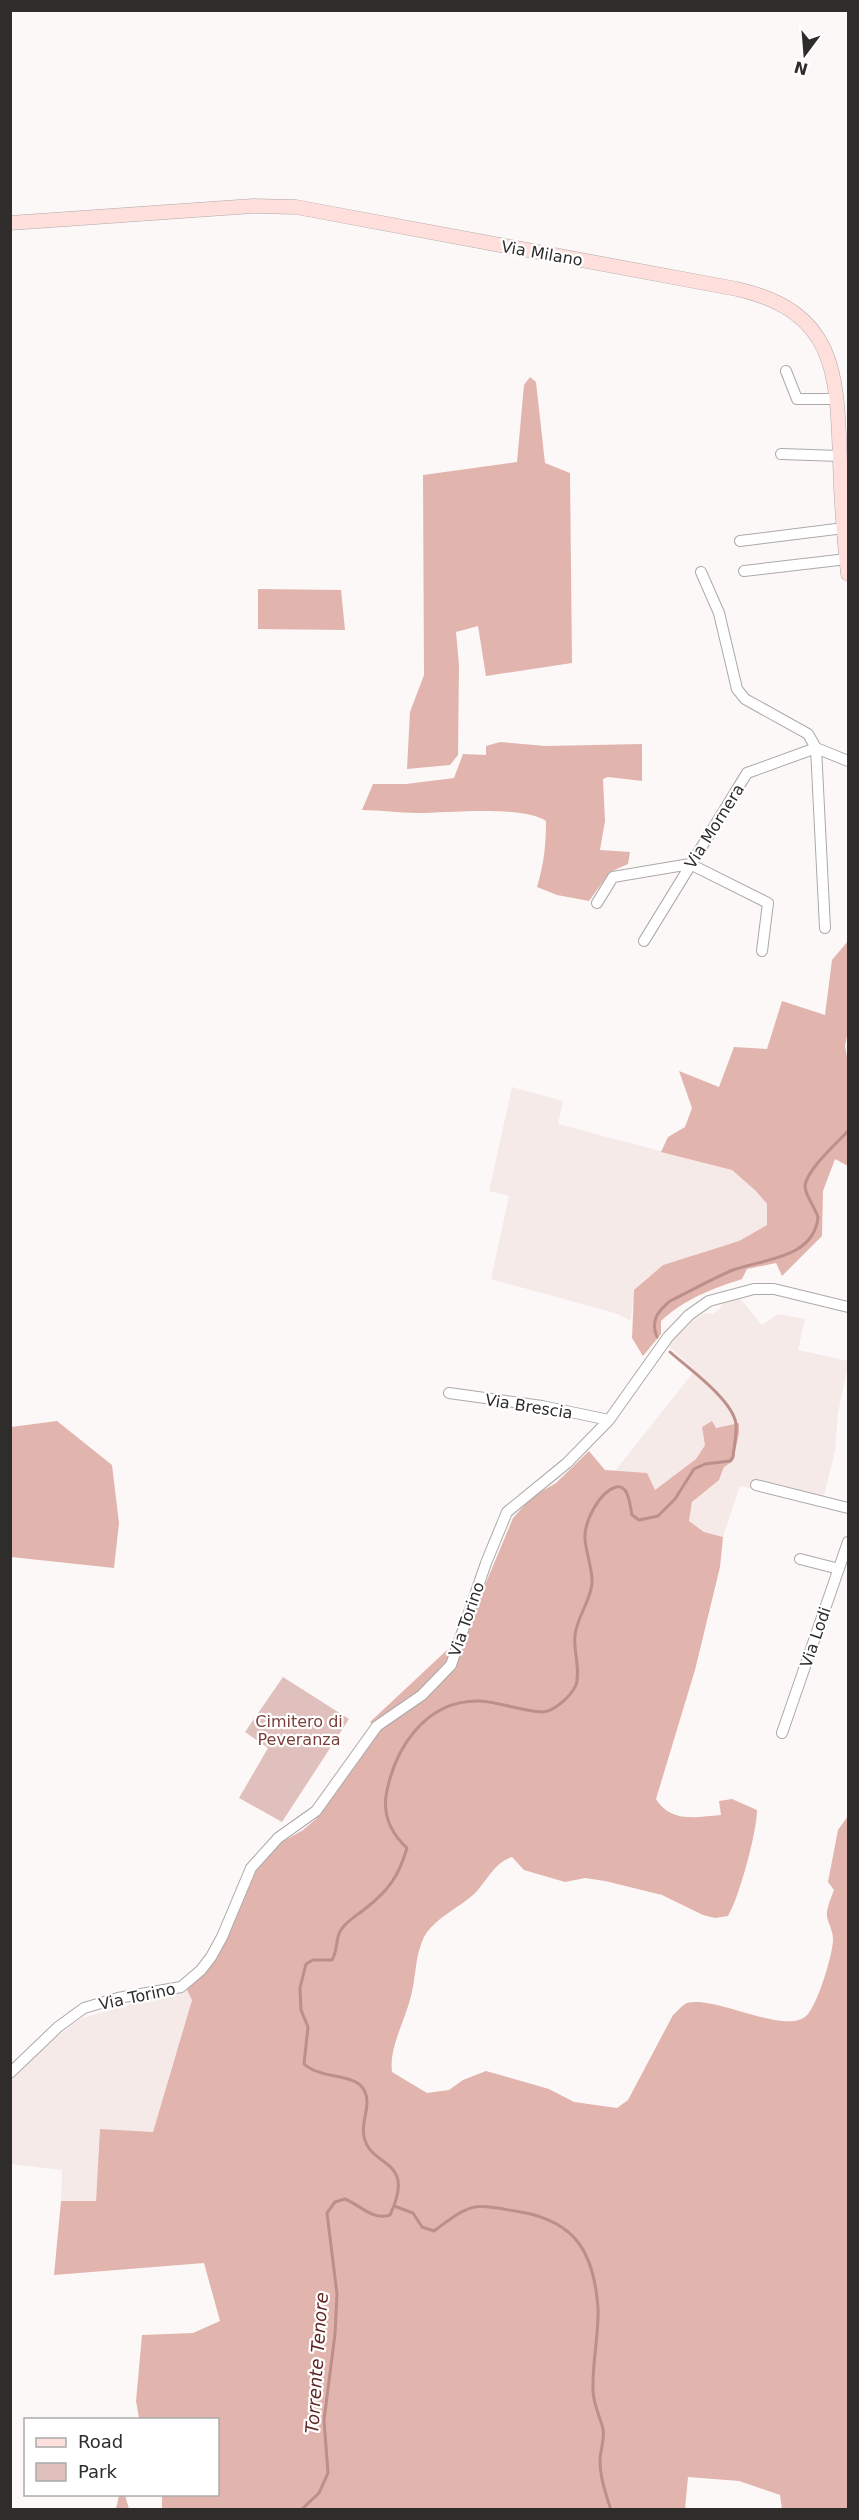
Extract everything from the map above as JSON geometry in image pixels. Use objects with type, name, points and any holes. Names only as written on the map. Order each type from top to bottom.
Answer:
[{"type":"street","name":"Via Milano","points":[[10,223],[253,207],[296,207],[737,289],[776,300],[806,324],[823,346],[832,365],[837,399],[845,499],[844,528],[849,574]]},
{"type":"street","points":[[786,371],[797,399],[837,399]]},
{"type":"street","points":[[781,454],[840,456]]},
{"type":"street","points":[[740,541],[844,528]]},
{"type":"street","points":[[744,571],[847,560]]},
{"type":"street","points":[[701,572],[719,613],[737,689],[745,699],[808,734],[816,748],[825,928]]},
{"type":"street","points":[[816,748],[849,761]]},
{"type":"street","name":"Via Mornera","points":[[644,941],[747,773],[816,748]]},
{"type":"street","points":[[597,903],[613,877],[690,864],[768,903],[762,951]]},
{"type":"street","name":"Via Torino","points":[[10,2073],[74,2014],[97,2004],[181,1987],[201,1970],[222,1937],[251,1868],[278,1838],[316,1811],[377,1726],[422,1695],[451,1665],[486,1563],[507,1512],[567,1463],[609,1420],[668,1337],[689,1315],[709,1301],[747,1290],[774,1288],[849,1307]]},
{"type":"street","name":"Via Brescia","points":[[449,1394],[542,1406],[609,1420]]},
{"type":"street","points":[[756,1485],[849,1508]]},
{"type":"street","name":"Via Lodi","points":[[782,1733],[849,1542]]},
{"type":"street","points":[[800,1559],[838,1569]]},
{"type":"shaded area","points":[[530,377],[536,382],[545,463],[570,473],[572,663],[486,676],[478,626],[456,632],[459,665],[458,755],[450,765],[407,769],[410,712],[424,675],[423,475],[517,462],[524,385]]},
{"type":"shaded area","points":[[258,589],[341,590],[345,630],[258,629]]},
{"type":"shaded area","points":[[500,742],[546,746],[642,744],[642,781],[608,777],[603,779],[605,821],[600,850],[630,852],[628,864],[610,872],[589,901],[557,895],[537,887],[544,854],[546,821],[535,816],[503,811],[417,813],[362,810],[373,784],[406,784],[454,778],[463,754],[486,755],[486,746]]},
{"type":"shaded area","points":[[848,941],[848,1031],[845,1046],[848,1062],[848,1166],[835,1159],[823,1191],[822,1236],[782,1276],[776,1263],[747,1269],[742,1279],[709,1291],[670,1313],[661,1321],[661,1334],[643,1356],[632,1338],[634,1290],[663,1265],[739,1241],[767,1225],[767,1204],[732,1170],[661,1152],[668,1137],[685,1127],[692,1108],[679,1071],[719,1087],[734,1047],[767,1049],[782,1001],[825,1015],[832,960]]},
{"type":"shaded area","points":[[512,1087],[563,1101],[558,1124],[732,1170],[758,1192],[767,1205],[767,1225],[739,1241],[663,1265],[634,1290],[631,1321],[615,1313],[491,1279],[509,1196],[489,1191]]},
{"type":"shaded area","points":[[740,1298],[762,1325],[778,1314],[805,1319],[798,1350],[848,1361],[848,1366],[838,1413],[835,1451],[822,1504],[740,1486],[723,1537],[704,1532],[689,1521],[692,1503],[721,1476],[738,1423],[715,1428],[696,1459],[655,1490],[615,1471],[695,1370],[666,1344],[683,1326],[705,1313],[712,1314],[720,1309],[722,1304]]},
{"type":"shaded area","points":[[57,1421],[112,1465],[119,1523],[114,1568],[11,1557],[11,1427]]},
{"type":"shaded area","points":[[712,1421],[716,1428],[739,1423],[739,1433],[733,1461],[724,1467],[719,1480],[692,1502],[689,1521],[704,1532],[723,1537],[720,1567],[695,1670],[656,1799],[669,1812],[685,1817],[721,1815],[719,1801],[732,1799],[757,1810],[751,1848],[728,1916],[715,1918],[703,1915],[662,1895],[605,1881],[585,1878],[565,1882],[524,1870],[512,1857],[505,1860],[495,1868],[473,1895],[440,1919],[424,1937],[419,1951],[411,1996],[395,2044],[392,2072],[427,2093],[449,2090],[463,2080],[486,2071],[549,2089],[574,2102],[617,2108],[628,2100],[673,2015],[687,2003],[700,2002],[716,2005],[769,2019],[798,2020],[808,2014],[812,2008],[831,1956],[833,1936],[827,1914],[834,1890],[828,1882],[838,1830],[848,1816],[848,2509],[782,2509],[780,2495],[739,2481],[688,2477],[685,2509],[162,2509],[162,2496],[219,2496],[219,2418],[139,2418],[136,2401],[142,2335],[193,2333],[220,2321],[204,2263],[54,2275],[61,2201],[96,2201],[100,2129],[153,2132],[192,2000],[186,1988],[204,1970],[253,1873],[277,1845],[303,1830],[316,1819],[379,1732],[370,1722],[447,1650],[457,1652],[513,1518],[532,1497],[556,1483],[589,1451],[605,1470],[647,1473],[655,1490],[696,1459],[705,1445],[702,1427]]},
{"type":"shaded area","points":[[186,1988],[192,2000],[153,2132],[100,2130],[96,2201],[61,2201],[62,2170],[11,2164],[10,2082],[47,2044],[82,2018]]},
{"type":"shaded area","points":[[119,2496],[125,2496],[129,2509],[116,2509]]},
{"type":"green space","name":"Cimitero di Peveranza","points":[[283,1677],[349,1719],[282,1822],[239,1798],[268,1748],[245,1732]]},
{"type":"waterway","name":"Torrente Tenore","points":[[657,1337],[654,1326],[656,1317],[670,1301],[733,1270],[785,1255],[807,1241],[814,1231],[818,1217],[806,1191],[806,1180],[816,1165],[848,1131]]},
{"type":"waterway","name":"Torrente Tenore","points":[[301,2510],[319,2493],[328,2473],[324,2420],[335,2334],[337,2294],[327,2213],[335,2202],[345,2199],[372,2214],[390,2215],[397,2196],[398,2183],[390,2166],[375,2155],[368,2147],[364,2137],[367,2099],[362,2087],[351,2080],[319,2072],[304,2064],[308,2027],[301,2010],[300,1988],[306,1964],[313,1960],[332,1960],[341,1930],[381,1895],[392,1882],[400,1867],[407,1848],[390,1825],[385,1804],[396,1761],[415,1730],[428,1718],[460,1703],[479,1701],[542,1712],[557,1706],[574,1689],[578,1673],[575,1635],[592,1584],[585,1532],[598,1501],[610,1490],[620,1487],[628,1496],[632,1515],[639,1520],[658,1516],[675,1499],[694,1469],[705,1464],[730,1461],[733,1457],[736,1428],[733,1415],[719,1395],[670,1352]]},
{"type":"waterway","points":[[394,2206],[413,2213],[422,2227],[434,2231],[458,2214],[474,2207],[492,2207],[521,2212],[556,2224],[579,2244],[587,2257],[596,2289],[598,2318],[593,2395],[603,2429],[600,2467],[611,2510]]}]
